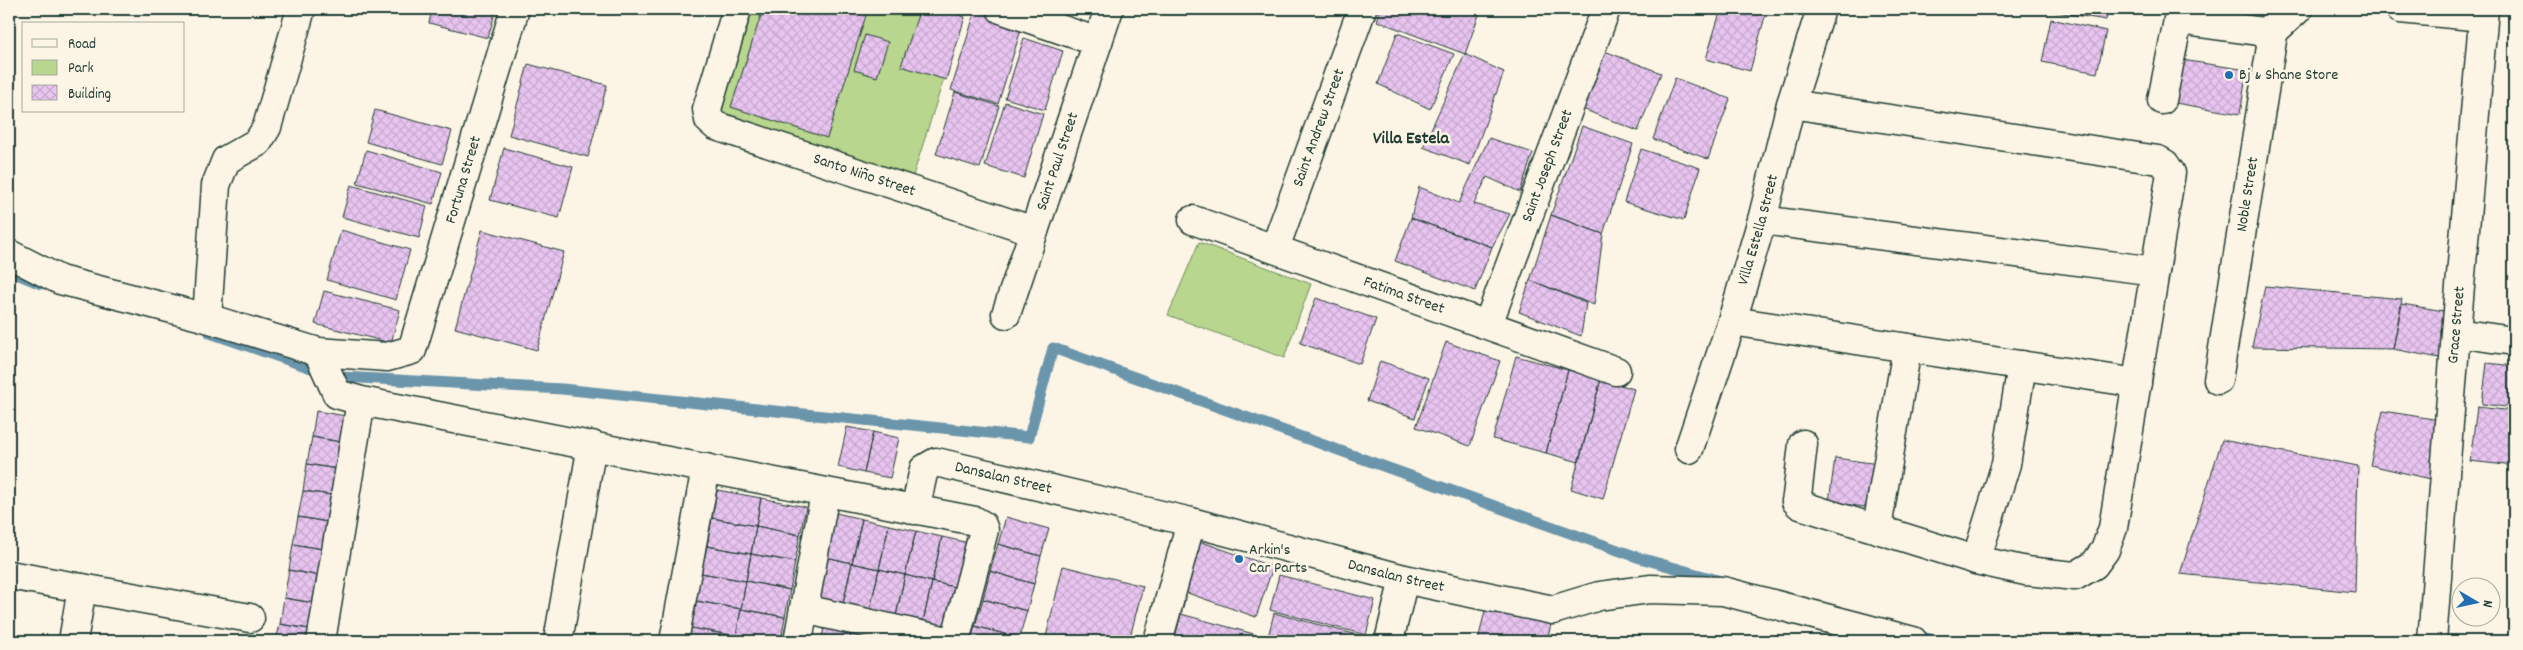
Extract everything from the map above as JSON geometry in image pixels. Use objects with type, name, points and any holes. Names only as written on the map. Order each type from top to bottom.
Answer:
[{"type":"street","points":[[207,318],[216,184],[226,160],[258,142],[267,127],[302,9]]},
{"type":"street","name":"Fortuna Street","points":[[318,352],[387,357],[412,350],[515,9]]},
{"type":"street","name":"Santo Niño Street","points":[[737,9],[707,109],[709,120],[716,126],[1034,232]]},
{"type":"street","points":[[1001,9],[1098,42]]},
{"type":"street","name":"Saint Paul Street","points":[[1006,314],[1109,9]]},
{"type":"street","name":"Saint Andrew Street","points":[[1275,248],[1362,9]]},
{"type":"street","name":"Saint Joseph Street","points":[[1488,324],[1606,9]]},
{"type":"street","name":"Villa Estella Street","points":[[1689,449],[1732,321],[1762,220],[1791,104],[1821,9]]},
{"type":"street","points":[[2162,100],[2175,14],[2274,21],[2298,9]]},
{"type":"street","points":[[2400,9],[2484,13]]},
{"type":"street","name":"Grace Street","points":[[2432,641],[2484,13]]},
{"type":"street","name":"Noble Street","points":[[2218,380],[2274,21]]},
{"type":"street","points":[[1791,104],[2158,160],[2165,164],[2171,173],[2113,528],[2105,550],[2094,565],[2075,576],[2026,571],[1976,560],[1800,504],[1796,501],[1803,444]]},
{"type":"street","name":"Fatima Street","points":[[1193,220],[1616,371]]},
{"type":"street","points":[[1762,220],[2155,271]]},
{"type":"street","points":[[9,254],[60,280],[207,318],[318,352],[337,394],[361,401],[975,522],[982,525],[984,530],[955,641]]},
{"type":"street","points":[[1732,321],[2137,383]]},
{"type":"street","points":[[2456,333],[2514,341]]},
{"type":"street","points":[[1877,528],[1907,348]]},
{"type":"street","points":[[1976,560],[2006,464],[2022,365]]},
{"type":"street","points":[[321,641],[361,401]]},
{"type":"street","points":[[558,641],[592,445]]},
{"type":"street","name":"Dansalan Street","points":[[915,510],[924,469],[936,462],[1191,522],[1404,578],[1553,610],[1599,596],[1650,589],[1723,590],[1913,641]]},
{"type":"street","points":[[674,641],[706,468]]},
{"type":"street","points":[[798,641],[825,493]]},
{"type":"street","points":[[1158,641],[1191,522]]},
{"type":"street","points":[[9,574],[250,618]]},
{"type":"street","points":[[1389,641],[1404,578]]},
{"type":"street","points":[[73,641],[82,588]]},
{"type":"street","points":[[804,609],[948,641]]},
{"type":"green space","points":[[753,9],[966,9],[912,179],[720,113]]},
{"type":"green space","points":[[1199,242],[1311,284],[1284,358],[1168,315]]},
{"type":"building","points":[[432,9],[496,9],[488,38],[429,23]]},
{"type":"building","points":[[763,9],[868,9],[827,138],[731,107]]},
{"type":"building","points":[[920,9],[938,9],[965,17],[946,80],[901,66]]},
{"type":"building","points":[[976,9],[988,9],[1024,20],[998,104],[951,90]]},
{"type":"building","points":[[1381,9],[1481,9],[1465,54],[1377,21]]},
{"type":"building","points":[[1693,9],[1711,9],[1708,15]]},
{"type":"building","points":[[1721,9],[1767,9],[1750,71],[1706,59]]},
{"type":"building","points":[[2038,9],[2108,9],[2106,20]]},
{"type":"building","points":[[2051,19],[2106,31],[2097,73],[2042,62]]},
{"type":"building","points":[[1397,33],[1454,54],[1430,109],[1378,84]]},
{"type":"building","points":[[865,35],[888,42],[877,77],[854,70]]},
{"type":"building","points":[[1024,38],[1063,51],[1045,110],[1005,98]]},
{"type":"building","points":[[1597,48],[1661,73],[1638,131],[1575,106]]},
{"type":"building","points":[[1465,54],[1504,72],[1470,165],[1423,147]]},
{"type":"building","points":[[2182,60],[2247,70],[2240,114],[2175,103]]},
{"type":"building","points":[[528,64],[607,85],[588,157],[509,135]]},
{"type":"building","points":[[1675,78],[1730,99],[1708,159],[1653,139]]},
{"type":"building","points":[[955,92],[999,106],[980,168],[936,154]]},
{"type":"building","points":[[1005,102],[1043,114],[1024,178],[985,166]]},
{"type":"building","points":[[375,110],[452,131],[442,164],[366,142]]},
{"type":"building","points":[[1582,126],[1633,144],[1603,234],[1551,215]]},
{"type":"building","points":[[1489,138],[1533,153],[1520,192],[1487,177],[1474,204],[1510,214],[1492,247],[1411,218],[1419,187],[1459,203]]},
{"type":"building","points":[[504,148],[573,167],[559,218],[490,200]]},
{"type":"building","points":[[1641,149],[1700,168],[1684,220],[1624,202]]},
{"type":"building","points":[[366,150],[442,172],[433,204],[357,183]]},
{"type":"building","points":[[351,185],[427,206],[419,238],[342,217]]},
{"type":"building","points":[[1551,215],[1603,234],[1594,305],[1530,280]]},
{"type":"building","points":[[1411,218],[1492,247],[1475,291],[1395,261]]},
{"type":"building","points":[[341,230],[410,250],[396,300],[327,280]]},
{"type":"building","points":[[482,230],[564,252],[537,350],[455,328]]},
{"type":"building","points":[[1530,280],[1586,303],[1581,336],[1519,312]]},
{"type":"building","points":[[2265,286],[2402,299],[2393,349],[2252,347]]},
{"type":"building","points":[[324,291],[400,310],[391,343],[315,324]]},
{"type":"building","points":[[1316,298],[1376,319],[1360,364],[1300,343]]},
{"type":"building","points":[[2402,304],[2450,312],[2444,359],[2393,349]]},
{"type":"building","points":[[1446,342],[1500,361],[1470,446],[1416,427]]},
{"type":"building","points":[[1516,356],[1568,370],[1546,453],[1493,439]]},
{"type":"building","points":[[1380,361],[1429,378],[1415,418],[1367,401]]},
{"type":"building","points":[[2487,363],[2514,366],[2514,408],[2482,404]]},
{"type":"building","points":[[1568,370],[1601,379],[1579,462],[1546,453]]},
{"type":"building","points":[[1601,379],[1634,389],[1603,499],[1571,489]]},
{"type":"building","points":[[2477,407],[2514,411],[2514,466],[2470,461]]},
{"type":"building","points":[[316,411],[352,417],[347,443],[312,437]]},
{"type":"building","points":[[2383,411],[2440,420],[2435,480],[2370,465]]},
{"type":"building","points":[[847,427],[873,432],[864,473],[838,467]]},
{"type":"building","points":[[873,432],[899,438],[890,478],[864,473]]},
{"type":"building","points":[[312,437],[347,443],[343,470],[307,464]]},
{"type":"building","points":[[2222,440],[2358,466],[2355,592],[2180,574]]},
{"type":"building","points":[[1835,458],[1886,465],[1879,509],[1829,502]]},
{"type":"building","points":[[307,464],[343,470],[338,496],[303,491]]},
{"type":"building","points":[[717,490],[761,498],[756,526],[712,518]]},
{"type":"building","points":[[303,491],[338,496],[334,523],[298,517]]},
{"type":"building","points":[[761,498],[806,507],[800,535],[756,526]]},
{"type":"building","points":[[836,513],[862,519],[852,563],[826,557]]},
{"type":"building","points":[[298,517],[334,523],[329,550],[293,544]]},
{"type":"building","points":[[1006,517],[1049,529],[1041,556],[998,544]]},
{"type":"building","points":[[712,518],[756,526],[751,554],[707,546]]},
{"type":"building","points":[[862,519],[889,525],[879,569],[852,563]]},
{"type":"building","points":[[889,525],[916,531],[905,575],[879,569]]},
{"type":"building","points":[[756,526],[800,535],[795,562],[751,554]]},
{"type":"building","points":[[916,531],[942,537],[932,582],[905,575]]},
{"type":"building","points":[[942,537],[969,543],[959,588],[932,582]]},
{"type":"building","points":[[1196,540],[1273,567],[1256,617],[1179,590]]},
{"type":"building","points":[[293,544],[329,550],[325,577],[289,570]]},
{"type":"building","points":[[998,544],[1041,556],[1034,584],[990,571]]},
{"type":"building","points":[[707,546],[751,554],[746,581],[701,573]]},
{"type":"building","points":[[751,554],[795,562],[790,590],[746,581]]},
{"type":"building","points":[[826,557],[852,563],[842,608],[815,602]]},
{"type":"building","points":[[852,563],[879,569],[869,614],[842,608]]},
{"type":"building","points":[[1063,566],[1143,586],[1129,641],[1045,641]]},
{"type":"building","points":[[879,569],[905,575],[895,620],[869,614]]},
{"type":"building","points":[[289,570],[325,577],[320,604],[284,598]]},
{"type":"building","points":[[990,571],[1034,584],[1027,611],[983,599]]},
{"type":"building","points":[[701,573],[746,581],[741,609],[696,601]]},
{"type":"building","points":[[905,575],[932,582],[922,626],[895,620]]},
{"type":"building","points":[[1279,575],[1375,600],[1366,635],[1270,610]]},
{"type":"building","points":[[746,581],[790,590],[785,617],[741,609]]},
{"type":"building","points":[[932,582],[959,588],[948,632],[922,626]]},
{"type":"building","points":[[284,598],[320,604],[315,630],[280,624]]},
{"type":"building","points":[[983,599],[1027,611],[1019,638],[975,626]]},
{"type":"building","points":[[696,601],[741,609],[736,636],[691,628]]},
{"type":"building","points":[[1486,606],[1552,620],[1547,641],[1478,641]]},
{"type":"building","points":[[741,609],[785,617],[781,641],[761,641],[736,636]]},
{"type":"building","points":[[1274,613],[1365,637],[1364,641],[1267,641]]},
{"type":"building","points":[[1181,614],[1254,634],[1252,641],[1174,641]]},
{"type":"building","points":[[280,624],[315,630],[313,641],[276,641]]},
{"type":"building","points":[[825,624],[852,630],[849,641],[821,641]]},
{"type":"building","points":[[975,626],[1019,638],[1018,641],[971,641]]},
{"type":"building","points":[[691,628],[736,636],[735,641],[689,641]]},
{"type":"building","points":[[852,630],[878,636],[877,641],[849,641]]},
{"type":"building","points":[[736,636],[761,641],[735,641]]},
{"type":"waterway","points":[[9,271],[41,284]]},
{"type":"waterway","points":[[210,333],[314,369]]},
{"type":"waterway","points":[[342,377],[562,389],[1029,437],[1053,348],[1640,558],[1721,581]]},
{"type":"waterway","points":[[1912,634],[1937,641]]},
{"type":"place","name":"Bj & Shane Store","points":[[2229,75]]},
{"type":"place","name":"Arkin's Car Parts","points":[[1239,559]]},
{"type":"district","name":"Villa Estela","points":[[1411,139]]}]
